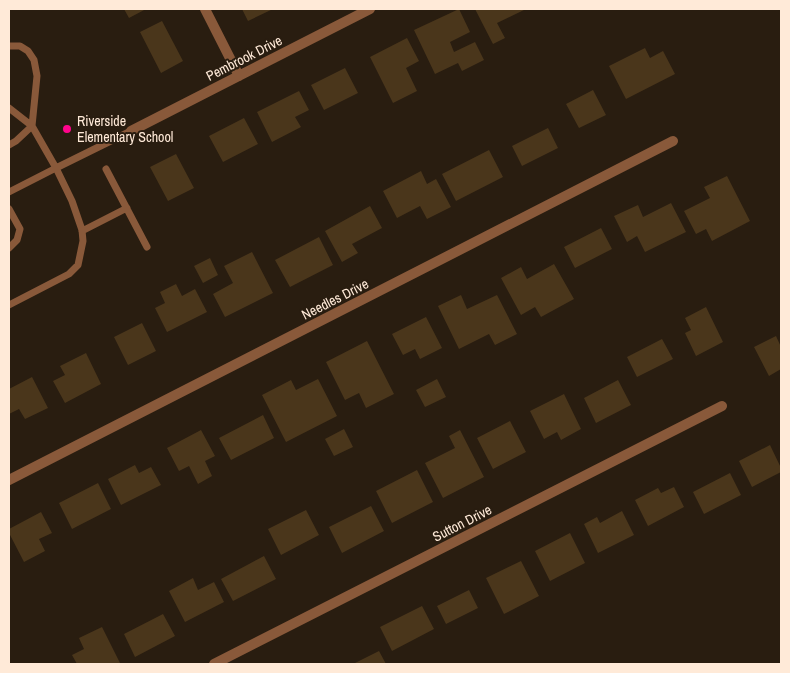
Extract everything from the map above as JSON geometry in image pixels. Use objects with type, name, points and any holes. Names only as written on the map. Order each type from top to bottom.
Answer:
[{"type":"street","points":[[205,9],[238,76]]},
{"type":"street","name":"Pembrook Drive","points":[[131,131],[370,9]]},
{"type":"street","name":"Needles Drive","points":[[9,480],[673,141]]},
{"type":"street","name":"Sutton Drive","points":[[214,664],[722,406]]},
{"type":"lane","points":[[9,46],[20,46],[28,51],[34,60],[38,76],[32,126],[9,145]]},
{"type":"lane","points":[[9,108],[32,126],[56,168],[72,201],[82,231],[83,241],[78,265],[69,274],[9,305]]},
{"type":"lane","points":[[9,192],[131,131]]},
{"type":"lane","points":[[106,170],[147,247]]},
{"type":"lane","points":[[82,231],[127,208]]},
{"type":"lane","points":[[9,210],[20,229],[17,240],[9,248]]},
{"type":"building","points":[[124,9],[146,9],[129,18]]},
{"type":"building","points":[[242,9],[273,9],[248,21]]},
{"type":"building","points":[[459,9],[470,32],[450,42],[454,52],[475,42],[484,60],[462,71],[458,63],[435,74],[414,30]]},
{"type":"building","points":[[475,9],[526,9],[497,23],[505,38],[493,44]]},
{"type":"building","points":[[162,21],[183,61],[161,73],[140,32]]},
{"type":"building","points":[[407,38],[419,61],[406,68],[417,91],[393,103],[370,57]]},
{"type":"building","points":[[645,48],[650,58],[663,51],[675,74],[626,99],[609,66]]},
{"type":"building","points":[[345,68],[358,93],[324,110],[311,85]]},
{"type":"building","points":[[593,90],[606,115],[579,128],[566,104]]},
{"type":"building","points":[[299,91],[309,110],[295,117],[301,127],[272,142],[257,112]]},
{"type":"building","points":[[244,118],[258,144],[223,162],[209,136]]},
{"type":"building","points":[[548,128],[558,148],[522,166],[512,146]]},
{"type":"building","points":[[489,150],[503,177],[456,201],[442,174]]},
{"type":"building","points":[[176,154],[194,188],[168,201],[150,167]]},
{"type":"building","points":[[421,171],[427,184],[436,179],[451,207],[427,219],[420,206],[397,218],[383,191]]},
{"type":"building","points":[[727,176],[750,221],[712,241],[706,229],[696,234],[684,211],[710,198],[704,187]]},
{"type":"building","points":[[671,203],[686,232],[645,252],[637,236],[627,242],[614,216],[638,205],[643,217]]},
{"type":"building","points":[[370,206],[382,228],[352,244],[358,253],[342,262],[325,231]]},
{"type":"building","points":[[601,228],[612,249],[575,268],[564,247]]},
{"type":"building","points":[[319,237],[333,265],[290,287],[275,260]]},
{"type":"building","points":[[252,252],[273,293],[225,317],[213,294],[233,283],[224,266]]},
{"type":"building","points":[[210,258],[218,275],[203,283],[194,266]]},
{"type":"building","points":[[554,264],[574,299],[541,317],[535,307],[521,315],[501,278],[521,267],[527,279]]},
{"type":"building","points":[[176,284],[182,296],[195,289],[207,312],[167,332],[155,308],[165,303],[160,292]]},
{"type":"building","points":[[461,295],[467,309],[497,295],[517,334],[495,345],[489,334],[459,349],[438,306]]},
{"type":"building","points":[[706,307],[723,342],[696,356],[685,333],[691,330],[685,318]]},
{"type":"building","points":[[426,317],[442,348],[420,359],[415,349],[403,355],[392,334]]},
{"type":"building","points":[[142,323],[156,351],[128,365],[114,337]]},
{"type":"building","points":[[776,336],[781,347],[781,369],[769,376],[754,347]]},
{"type":"building","points":[[662,339],[673,359],[637,377],[627,357]]},
{"type":"building","points":[[367,341],[394,394],[366,408],[359,393],[345,400],[326,362]]},
{"type":"building","points":[[86,353],[101,384],[65,403],[53,381],[65,375],[60,366]]},
{"type":"building","points":[[32,377],[48,408],[25,419],[19,409],[9,414],[9,389]]},
{"type":"building","points":[[318,379],[337,416],[286,442],[262,395],[291,380],[296,390]]},
{"type":"building","points":[[437,379],[446,397],[425,407],[416,390]]},
{"type":"building","points":[[618,380],[631,405],[596,423],[584,398]]},
{"type":"building","points":[[564,394],[581,429],[561,440],[557,432],[544,439],[530,411]]},
{"type":"building","points":[[263,415],[274,438],[231,460],[219,438]]},
{"type":"building","points":[[510,421],[526,452],[493,469],[477,438]]},
{"type":"building","points":[[344,429],[353,447],[334,456],[325,439]]},
{"type":"building","points":[[201,430],[215,456],[205,461],[212,476],[198,484],[189,466],[179,471],[167,448]]},
{"type":"building","points":[[460,430],[484,477],[443,498],[425,463],[455,448],[449,436]]},
{"type":"building","points":[[770,445],[781,468],[781,472],[752,487],[739,461]]},
{"type":"building","points":[[135,465],[139,473],[151,467],[161,485],[121,505],[108,479]]},
{"type":"building","points":[[417,470],[433,502],[392,523],[376,491]]},
{"type":"building","points":[[730,473],[741,495],[704,514],[693,492]]},
{"type":"building","points":[[98,483],[111,509],[72,529],[59,503]]},
{"type":"building","points":[[674,487],[684,507],[648,526],[635,500],[658,488],[661,493]]},
{"type":"building","points":[[371,506],[384,531],[342,553],[329,527]]},
{"type":"building","points":[[306,510],[319,535],[281,555],[268,529]]},
{"type":"building","points":[[622,511],[634,535],[598,553],[584,524],[597,517],[600,523]]},
{"type":"building","points":[[41,512],[52,533],[39,539],[45,551],[24,562],[9,533],[9,529]]},
{"type":"building","points":[[570,533],[585,563],[550,581],[535,551]]},
{"type":"building","points":[[264,556],[276,579],[233,601],[221,579]]},
{"type":"building","points":[[521,561],[539,596],[504,614],[486,578]]},
{"type":"building","points":[[193,578],[198,590],[214,582],[224,602],[185,622],[169,591]]},
{"type":"building","points":[[469,590],[478,608],[446,624],[437,606]]},
{"type":"building","points":[[422,606],[434,629],[392,651],[380,627]]},
{"type":"building","points":[[163,614],[175,636],[135,657],[124,634]]},
{"type":"building","points":[[102,627],[120,663],[77,664],[72,655],[84,649],[79,638]]},
{"type":"building","points":[[379,651],[386,664],[353,664]]},
{"type":"place","name":"Riverside Elementary School","points":[[67,129]]}]
